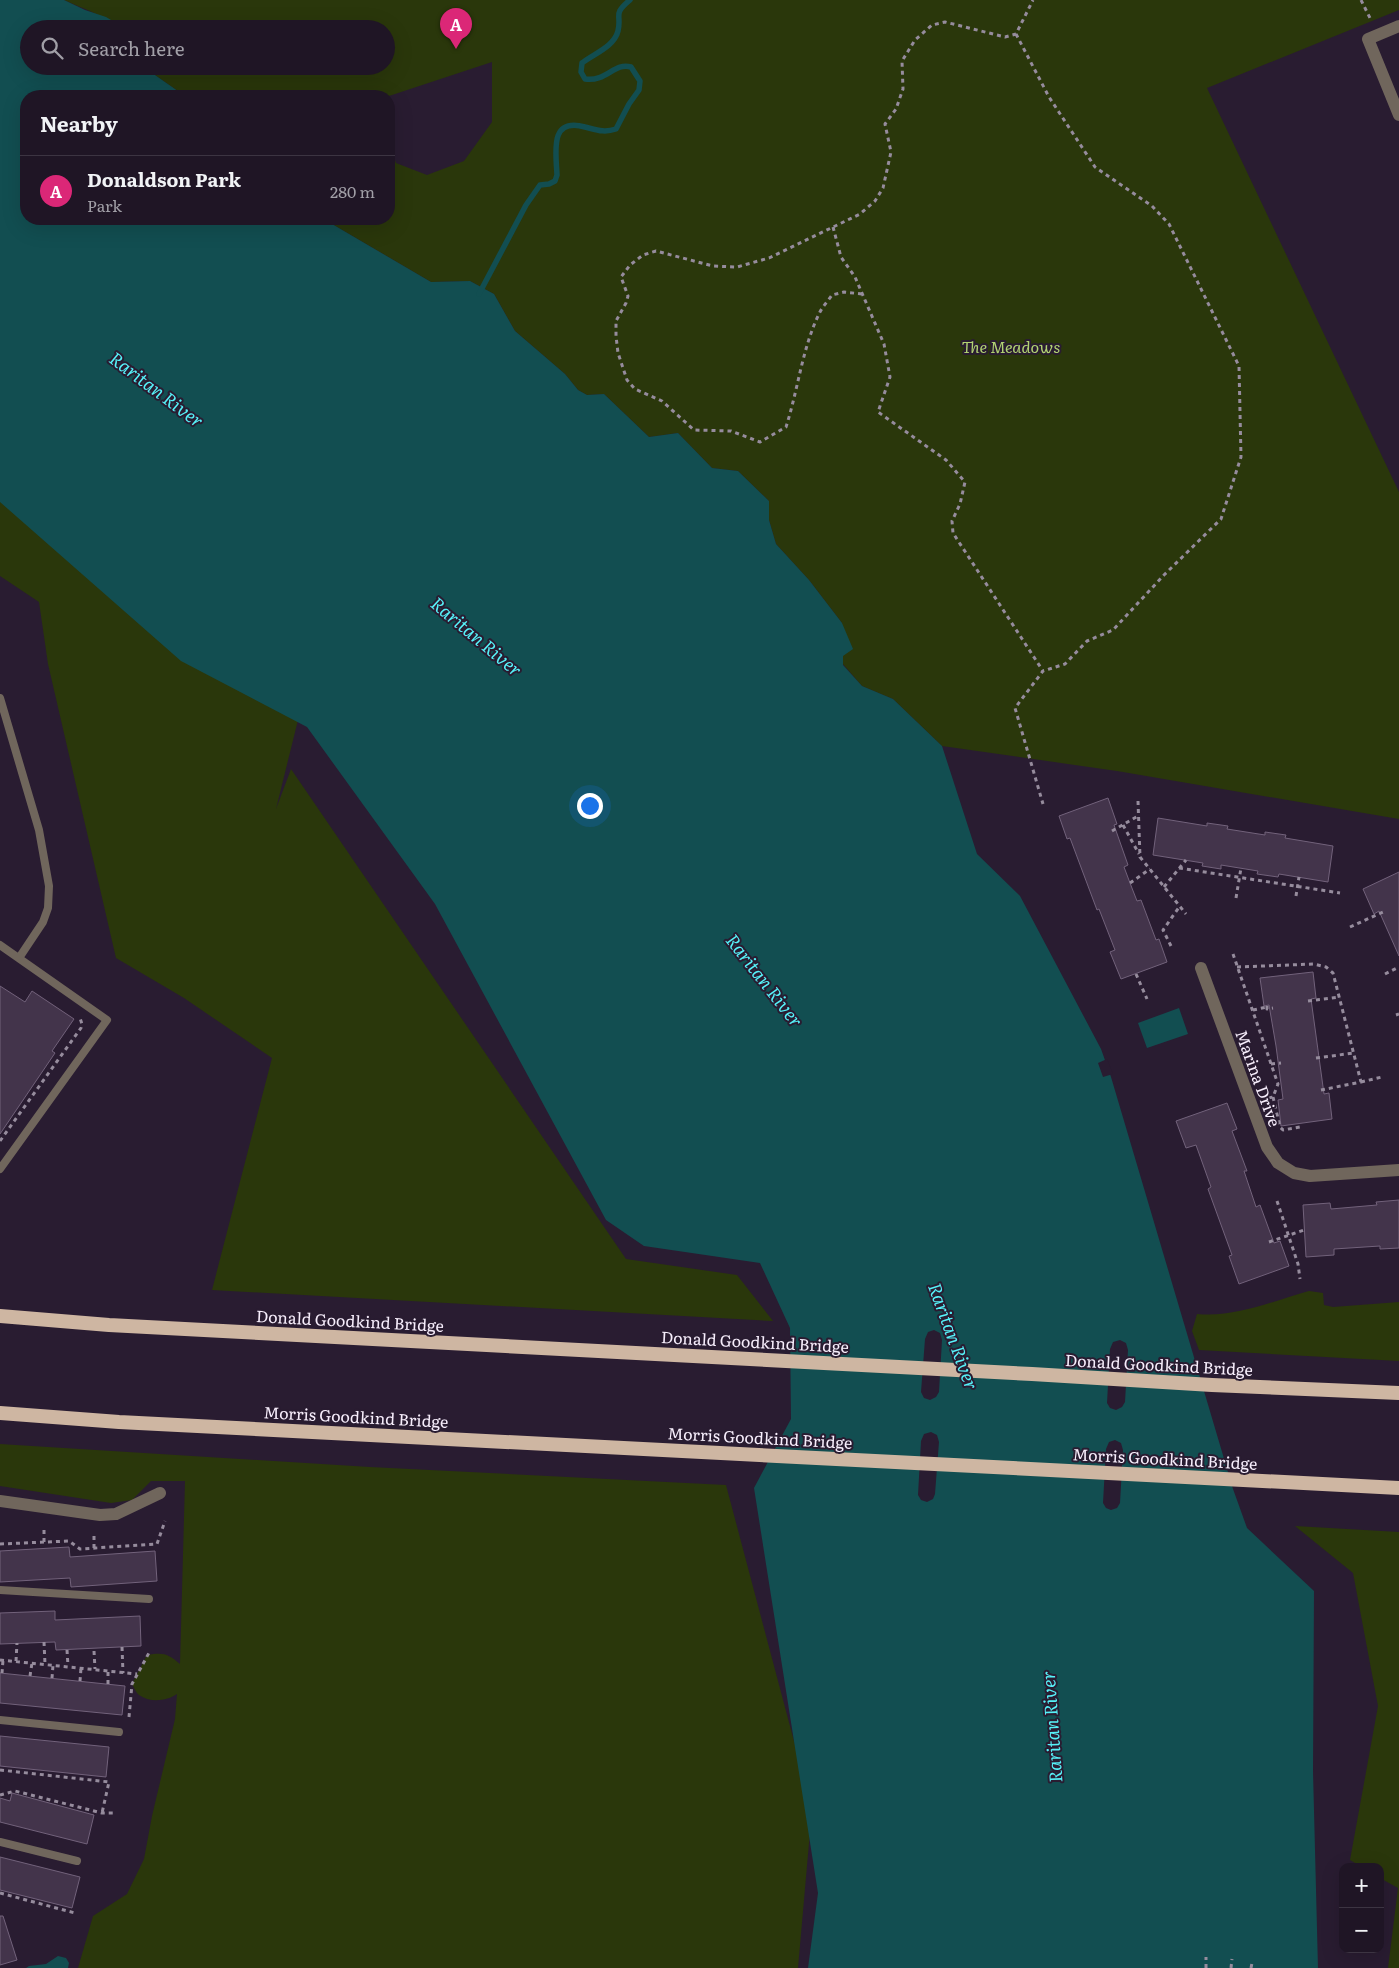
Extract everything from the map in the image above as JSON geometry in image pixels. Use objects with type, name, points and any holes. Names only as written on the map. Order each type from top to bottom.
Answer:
[{"type":"highway","name":"Donald Goodkind Bridge","points":[[0,1316],[109,1325],[1212,1385],[1399,1393]]},
{"type":"highway","name":"Morris Goodkind Bridge","points":[[0,1413],[120,1422],[1399,1488]]},
{"type":"street","points":[[1399,26],[1368,40],[1399,115]]},
{"type":"street","name":"Marina Drive","points":[[1202,968],[1267,1147],[1278,1163],[1294,1174],[1310,1176],[1399,1170]]},
{"type":"street","points":[[0,1501],[100,1515],[116,1514],[160,1493]]},
{"type":"lane","points":[[0,698],[39,830],[49,886],[48,908],[43,922],[19,958]]},
{"type":"lane","points":[[0,945],[108,1020],[0,1169]]},
{"type":"lane","points":[[0,1590],[149,1599]]},
{"type":"lane","points":[[0,1720],[120,1732]]},
{"type":"lane","points":[[0,1842],[77,1861]]},
{"type":"path","points":[[862,294],[844,292],[832,295],[820,312],[809,341],[796,397],[786,428],[760,442],[731,431],[694,430],[662,401],[635,389],[627,380],[618,353],[616,321],[628,296],[621,277],[630,265],[643,255],[656,251],[713,266],[737,267],[770,258],[860,214],[875,201],[883,188],[891,152],[885,124],[896,109],[903,89],[902,61],[915,40],[932,26],[945,22],[1005,37],[1016,34],[1033,0]]},
{"type":"path","points":[[1360,0],[1370,18],[1368,40]]},
{"type":"path","points":[[1016,34],[1053,104],[1095,167],[1152,206],[1169,224],[1240,366],[1241,456],[1221,519],[1164,575],[1113,630],[1087,641],[1065,664],[1043,671],[1015,708],[1043,804]]},
{"type":"path","points":[[833,227],[841,257],[855,277],[884,344],[890,377],[878,412],[946,460],[965,482],[960,504],[952,521],[953,533],[1043,671]]},
{"type":"path","points":[[1138,801],[1140,857]]},
{"type":"path","points":[[1112,831],[1138,816]]},
{"type":"path","points":[[1123,825],[1140,857],[1186,914]]},
{"type":"path","points":[[1164,887],[1186,860]]},
{"type":"path","points":[[1179,868],[1340,893]]},
{"type":"path","points":[[1236,898],[1241,868]]},
{"type":"path","points":[[1130,883],[1150,869]]},
{"type":"path","points":[[1296,896],[1299,877]]},
{"type":"path","points":[[1171,946],[1163,930],[1180,906]]},
{"type":"path","points":[[1350,927],[1383,912]]},
{"type":"path","points":[[1233,954],[1278,1084],[1273,1097],[1280,1128],[1282,1130],[1300,1127]]},
{"type":"path","points":[[1237,967],[1321,965],[1332,973],[1340,997],[1361,1082]]},
{"type":"path","points":[[1385,974],[1399,967]]},
{"type":"path","points":[[1136,974],[1147,998]]},
{"type":"path","points":[[1308,1001],[1340,997]]},
{"type":"path","points":[[1253,1010],[1267,1006],[1267,1009],[1274,1008]]},
{"type":"path","points":[[0,1140],[81,1028],[81,1019],[76,1013]]},
{"type":"path","points":[[1316,1058],[1354,1053]]},
{"type":"path","points":[[1271,1064],[1281,1063]]},
{"type":"path","points":[[1321,1090],[1382,1077]]},
{"type":"path","points":[[1263,1100],[1273,1097]]},
{"type":"path","points":[[1277,1201],[1298,1264],[1300,1279]]},
{"type":"path","points":[[1269,1242],[1304,1230]]},
{"type":"path","points":[[0,1544],[69,1541],[80,1549],[157,1544],[165,1522]]},
{"type":"path","points":[[44,1526],[44,1542]]},
{"type":"path","points":[[94,1535],[94,1548]]},
{"type":"path","points":[[44,1642],[45,1664]]},
{"type":"path","points":[[16,1643],[16,1661]]},
{"type":"path","points":[[122,1647],[123,1673]]},
{"type":"path","points":[[67,1650],[68,1667]]},
{"type":"path","points":[[94,1651],[95,1670]]},
{"type":"path","points":[[129,1717],[132,1684],[150,1651]]},
{"type":"path","points":[[2,1673],[2,1660],[138,1674]]},
{"type":"path","points":[[30,1676],[32,1663]]},
{"type":"path","points":[[52,1678],[53,1665]]},
{"type":"path","points":[[80,1681],[81,1668]]},
{"type":"path","points":[[108,1671],[108,1684]]},
{"type":"path","points":[[0,1770],[109,1782],[102,1813]]},
{"type":"path","points":[[0,1795],[15,1791],[102,1813],[114,1813]]},
{"type":"path","points":[[0,1894],[75,1913]]},
{"type":"path","points":[[1206,1957],[1206,1968]]},
{"type":"path","points":[[1231,1968],[1232,1958]]},
{"type":"path","points":[[1251,1968],[1252,1963]]},
{"type":"green space","name":"The Meadows","points":[[64,0],[1399,0],[1399,10],[1207,88],[1399,492],[1399,819],[1117,771],[942,746],[893,699],[862,686],[843,664],[842,623],[809,580],[776,544],[769,520],[769,501],[738,471],[712,468],[678,433],[649,437],[604,394],[587,395],[578,390],[565,374],[515,331],[494,294],[470,281],[431,282],[334,225],[395,225],[395,160],[396,163],[427,175],[464,161],[492,122],[492,62],[395,94],[395,90],[176,90],[155,75],[395,75],[395,20],[108,19]]},
{"type":"green space","points":[[0,411],[298,720],[276,809],[291,769],[626,1259],[737,1275],[773,1321],[212,1290],[272,1058],[184,998],[116,958],[48,664],[39,602],[0,576]]},
{"type":"green space","points":[[1309,1291],[1323,1293],[1324,1305],[1333,1307],[1399,1302],[1399,1361],[1199,1350],[1192,1331],[1197,1314],[1225,1314]]},
{"type":"green space","points":[[0,1444],[370,1467],[726,1485],[812,1809],[798,1968],[78,1968],[93,1916],[127,1894],[144,1859],[175,1719],[177,1694],[163,1700],[143,1698],[132,1684],[147,1655],[165,1655],[180,1664],[185,1481],[151,1481],[132,1500],[111,1503],[0,1486]]},
{"type":"green space","points":[[1295,1526],[1399,1532],[1399,1968],[1388,1968],[1398,1888],[1384,1880],[1384,1863],[1355,1863],[1350,1860],[1378,1706],[1353,1573]]},
{"type":"water","name":"Raritan River","points":[[0,0],[64,0],[111,20],[20,20],[20,75],[155,75],[176,90],[20,90],[20,225],[334,225],[431,282],[470,281],[494,294],[515,331],[565,374],[578,390],[587,395],[604,394],[649,437],[678,433],[712,468],[738,471],[769,501],[769,520],[776,544],[809,580],[842,623],[853,649],[843,656],[843,665],[862,686],[893,699],[942,746],[977,854],[1020,896],[1101,1049],[1111,1077],[1233,1489],[1247,1528],[1314,1591],[1313,1771],[1318,1968],[808,1968],[818,1893],[754,1488],[791,1419],[790,1328],[760,1263],[644,1246],[606,1220],[435,904],[307,727],[181,661],[0,502]]},
{"type":"water","points":[[1179,1008],[1188,1034],[1147,1048],[1138,1023]]},
{"type":"water","points":[[58,1956],[66,1958],[69,1963],[68,1968],[26,1968],[46,1964]]},
{"type":"pier","points":[[1107,1059],[1113,1074],[1103,1077],[1098,1063]]},
{"type":"pier","points":[[934,1330],[940,1333],[942,1340],[939,1392],[936,1397],[930,1400],[924,1398],[921,1392],[925,1339],[928,1332]]},
{"type":"pier","points":[[1120,1340],[1126,1343],[1128,1350],[1125,1402],[1122,1407],[1116,1410],[1110,1408],[1107,1403],[1110,1349],[1113,1342]]},
{"type":"pier","points":[[931,1432],[937,1435],[939,1442],[935,1494],[933,1499],[927,1502],[921,1500],[918,1495],[921,1441],[924,1434]]},
{"type":"pier","points":[[1115,1440],[1121,1443],[1123,1450],[1120,1503],[1117,1508],[1111,1510],[1106,1508],[1103,1503],[1106,1449],[1109,1442]]},
{"type":"building","points":[[1108,798],[1117,824],[1114,825],[1128,865],[1124,867],[1137,901],[1141,900],[1156,940],[1159,939],[1167,962],[1121,979],[1110,952],[1115,950],[1099,909],[1097,910],[1070,838],[1067,839],[1059,816]]},
{"type":"building","points":[[1158,818],[1207,826],[1207,823],[1228,826],[1227,829],[1265,835],[1265,832],[1286,835],[1285,838],[1333,846],[1328,882],[1279,874],[1278,877],[1257,874],[1258,871],[1221,865],[1221,869],[1202,866],[1203,863],[1153,855]]},
{"type":"building","points":[[1399,872],[1399,956],[1379,911],[1374,914],[1363,889]]},
{"type":"building","points":[[1313,972],[1316,998],[1311,999],[1324,1094],[1329,1093],[1332,1119],[1281,1126],[1278,1100],[1283,1099],[1276,1046],[1269,1005],[1264,1006],[1260,978]]},
{"type":"building","points":[[0,986],[25,1002],[32,991],[74,1019],[52,1051],[55,1053],[0,1134]]},
{"type":"building","points":[[1227,1103],[1237,1129],[1232,1131],[1247,1171],[1244,1171],[1256,1207],[1260,1205],[1274,1243],[1280,1241],[1289,1266],[1239,1284],[1229,1256],[1232,1255],[1208,1189],[1211,1187],[1196,1145],[1186,1148],[1176,1121]]},
{"type":"building","points":[[1399,1200],[1399,1248],[1380,1249],[1380,1246],[1334,1249],[1334,1255],[1306,1257],[1303,1205],[1330,1203],[1331,1209],[1377,1205],[1376,1202]]},
{"type":"building","points":[[69,1547],[70,1557],[155,1551],[157,1581],[71,1587],[70,1578],[0,1582],[0,1551]]},
{"type":"building","points":[[55,1611],[55,1620],[140,1616],[141,1646],[56,1650],[55,1642],[0,1644],[0,1613]]},
{"type":"building","points":[[0,1673],[125,1686],[122,1715],[0,1703]]},
{"type":"building","points":[[0,1736],[109,1747],[106,1777],[0,1766]]},
{"type":"building","points":[[12,1793],[94,1815],[87,1844],[0,1822],[0,1798],[10,1801]]},
{"type":"building","points":[[0,1857],[80,1877],[72,1908],[0,1890]]},
{"type":"building","points":[[0,1916],[3,1916],[17,1960],[0,1965]]},
{"type":"waterway","points":[[479,294],[526,205],[540,185],[555,181],[557,175],[556,147],[560,132],[565,127],[573,125],[600,131],[616,129],[629,104],[639,90],[640,81],[631,67],[620,67],[599,78],[593,79],[585,79],[581,72],[582,63],[608,46],[616,37],[619,25],[619,12],[630,0]]},
{"type":"place","name":"Donaldson Park","points":[[456,49]]}]
